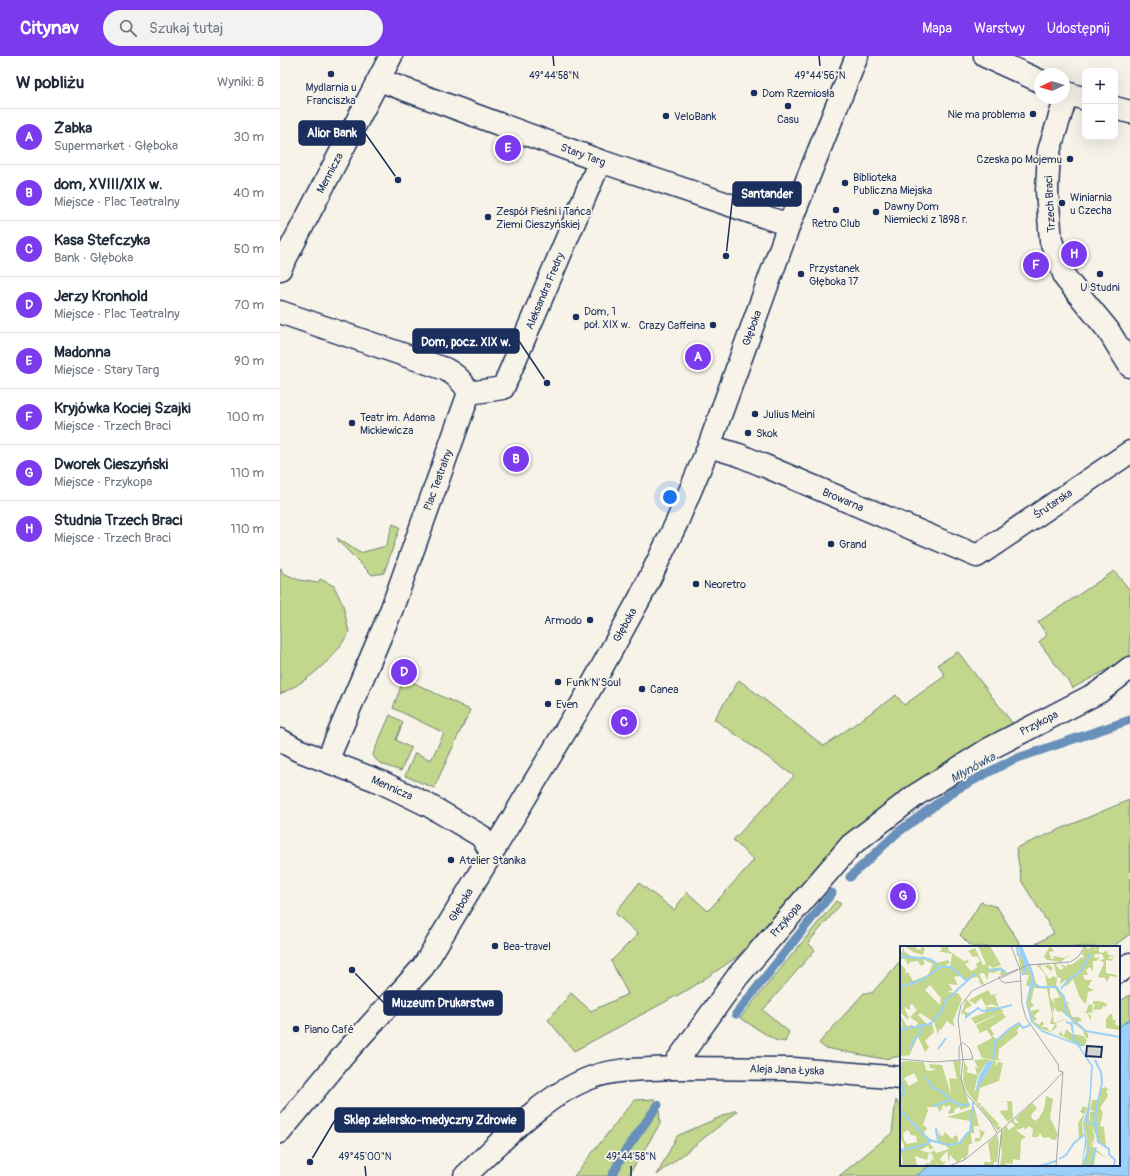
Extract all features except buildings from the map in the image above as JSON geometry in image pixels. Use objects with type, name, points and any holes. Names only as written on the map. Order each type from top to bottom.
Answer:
[{"type":"street","name":"Mennicza","points":[[280,269],[391,56]]},
{"type":"street","name":"Głęboka","points":[[280,1132],[348,1050],[423,967],[584,700],[641,596],[677,522],[709,446],[789,225],[857,56]]},
{"type":"street","points":[[985,56],[1034,78]]},
{"type":"street","name":"Stary Targ","points":[[379,80],[600,162],[789,225]]},
{"type":"street","name":"Trzech Braci","points":[[1072,95],[1049,151],[1047,191],[1051,242],[1066,279],[1108,330],[1130,366]]},
{"type":"street","points":[[1118,109],[1130,112]]},
{"type":"street","name":"Aleksandra Fredry","points":[[469,393],[503,388],[600,162]]},
{"type":"street","points":[[280,312],[445,369],[456,375],[465,384],[469,393]]},
{"type":"street","name":"Plac Teatralny","points":[[327,761],[391,611],[469,393]]},
{"type":"street","name":"Browarna","points":[[709,446],[739,455],[977,556]]},
{"type":"street","name":"Śrutarska","points":[[977,556],[1130,452]]},
{"type":"street","name":"Przykopa","points":[[672,1068],[738,976],[852,845],[916,795],[989,749],[1099,692],[1130,668]]},
{"type":"street","name":"Mennicza","points":[[280,740],[298,750],[381,782],[428,804],[481,836],[492,853]]},
{"type":"street","points":[[1120,971],[1130,964]]},
{"type":"street","points":[[465,1176],[522,1122],[568,1088],[593,1077],[618,1072],[672,1068]]},
{"type":"street","name":"Aleja Jana Łyska","points":[[672,1068],[794,1069],[900,1078]]},
{"type":"green space","points":[[393,524],[400,527],[384,573],[372,575],[340,543],[337,538],[360,553],[386,546]]},
{"type":"green space","points":[[280,568],[282,569],[281,572],[299,580],[318,583],[320,579],[334,586],[343,605],[349,632],[336,651],[319,669],[300,683],[280,694]]},
{"type":"green space","points":[[1114,571],[1130,590],[1130,657],[1073,688],[1039,642],[1047,635],[1038,622]]},
{"type":"green space","points":[[958,652],[1013,724],[959,758],[805,882],[737,957],[691,988],[574,1051],[548,1020],[571,993],[591,1011],[628,994],[611,961],[638,934],[615,913],[639,883],[674,910],[687,892],[708,911],[754,860],[733,840],[794,776],[714,719],[739,680],[824,746],[896,695],[904,705],[945,676],[938,664]]},
{"type":"green space","points":[[404,678],[470,710],[434,788],[405,776],[415,753],[431,760],[444,733],[393,708]]},
{"type":"green space","points":[[390,715],[403,722],[396,740],[411,748],[401,771],[380,763],[374,758],[373,754]]},
{"type":"green space","points":[[1129,800],[1130,934],[1113,946],[1033,946],[1054,933],[1022,882],[1016,848]]},
{"type":"green space","points":[[836,901],[841,904],[808,943],[815,950],[763,1010],[789,1032],[785,1042],[775,1040],[740,1018]]},
{"type":"green space","points":[[981,902],[997,907],[1021,946],[971,946],[960,935]]},
{"type":"green space","points":[[900,961],[900,1056],[884,1059],[825,1048],[819,1043],[864,993],[872,993]]},
{"type":"green space","points":[[1130,995],[1130,1019],[1120,1026],[1120,1001]]},
{"type":"green space","points":[[655,1099],[659,1105],[660,1124],[628,1176],[574,1176],[634,1100]]},
{"type":"green space","points":[[896,1100],[900,1106],[900,1166],[930,1166],[916,1176],[839,1176],[892,1133]]},
{"type":"green space","points":[[736,1110],[737,1112],[657,1175],[677,1136]]},
{"type":"water","points":[[1130,1019],[1130,1176],[916,1176],[930,1166],[1120,1166],[1120,1026]]},
{"type":"waterway","name":"Młynówka","points":[[850,877],[897,833],[957,789],[1012,760],[1130,720]]},
{"type":"waterway","name":"Młynówka","points":[[736,1014],[832,893]]},
{"type":"waterway","name":"Młynówka","points":[[612,1176],[623,1154],[658,1105]]},
{"type":"place","name":"Mydlarnia u Franciszka","points":[[331,74]]},
{"type":"place","name":"Dom Rzemiosła","points":[[754,93]]},
{"type":"place","name":"Casu","points":[[788,106]]},
{"type":"place","name":"Nie ma problema","points":[[1033,114]]},
{"type":"place","name":"VeloBank","points":[[666,116]]},
{"type":"place","name":"Madonna","points":[[508,148]]},
{"type":"place","name":"Czeska po Mojemu","points":[[1070,159]]},
{"type":"place","name":"Alior Bank","points":[[398,180]]},
{"type":"place","name":"Biblioteka Publiczna Miejska","points":[[845,183]]},
{"type":"place","name":"Winiarnia u Czecha","points":[[1062,203]]},
{"type":"place","name":"Retro Club","points":[[836,210]]},
{"type":"place","name":"Dawny Dom Niemiecki z 1898 r.","points":[[876,212]]},
{"type":"place","name":"Zespół Pieśni i Tańca Ziemi Cieszyńskiej","points":[[488,217]]},
{"type":"place","name":"Studnia Trzech Braci","points":[[1074,254]]},
{"type":"place","name":"Santander","points":[[726,256]]},
{"type":"place","name":"Kryjówka Kociej Szajki","points":[[1036,265]]},
{"type":"place","name":"Przystanek Głęboka 17","points":[[801,274]]},
{"type":"place","name":"U Studni","points":[[1100,274]]},
{"type":"place","name":"Dom, 1 poł. XIX w.","points":[[576,317]]},
{"type":"place","name":"Crazy Caffeina","points":[[713,325]]},
{"type":"place","name":"Żabka","points":[[698,357]]},
{"type":"place","name":"Dom, pocz. XIX w.","points":[[547,383]]},
{"type":"place","name":"Julius Meini","points":[[755,414]]},
{"type":"place","name":"Teatr im. Adama Mickiewicza","points":[[352,423]]},
{"type":"place","name":"Skok","points":[[748,433]]},
{"type":"place","name":"dom, XVIII/XIX w.","points":[[516,459]]},
{"type":"place","name":"Grand","points":[[831,544]]},
{"type":"place","name":"Neoretro","points":[[696,584]]},
{"type":"place","name":"Armodo","points":[[590,620]]},
{"type":"place","name":"Jerzy Kronhold","points":[[404,672]]},
{"type":"place","name":"Funk'N'Soul","points":[[558,682]]},
{"type":"place","name":"Canea","points":[[642,689]]},
{"type":"place","name":"Even","points":[[548,704]]},
{"type":"place","name":"Kasa Stefczyka","points":[[624,722]]},
{"type":"place","name":"Atelier Stanika","points":[[451,860]]},
{"type":"place","name":"Dworek Cieszyński","points":[[903,896]]},
{"type":"place","name":"Bea-travel","points":[[495,946]]},
{"type":"place","name":"Muzeum Drukarstwa","points":[[352,970]]},
{"type":"place","name":"Piano Café","points":[[296,1029]]},
{"type":"place","name":"Sklep zielarsko-medyczny Zdrowie","points":[[310,1162]]}]
